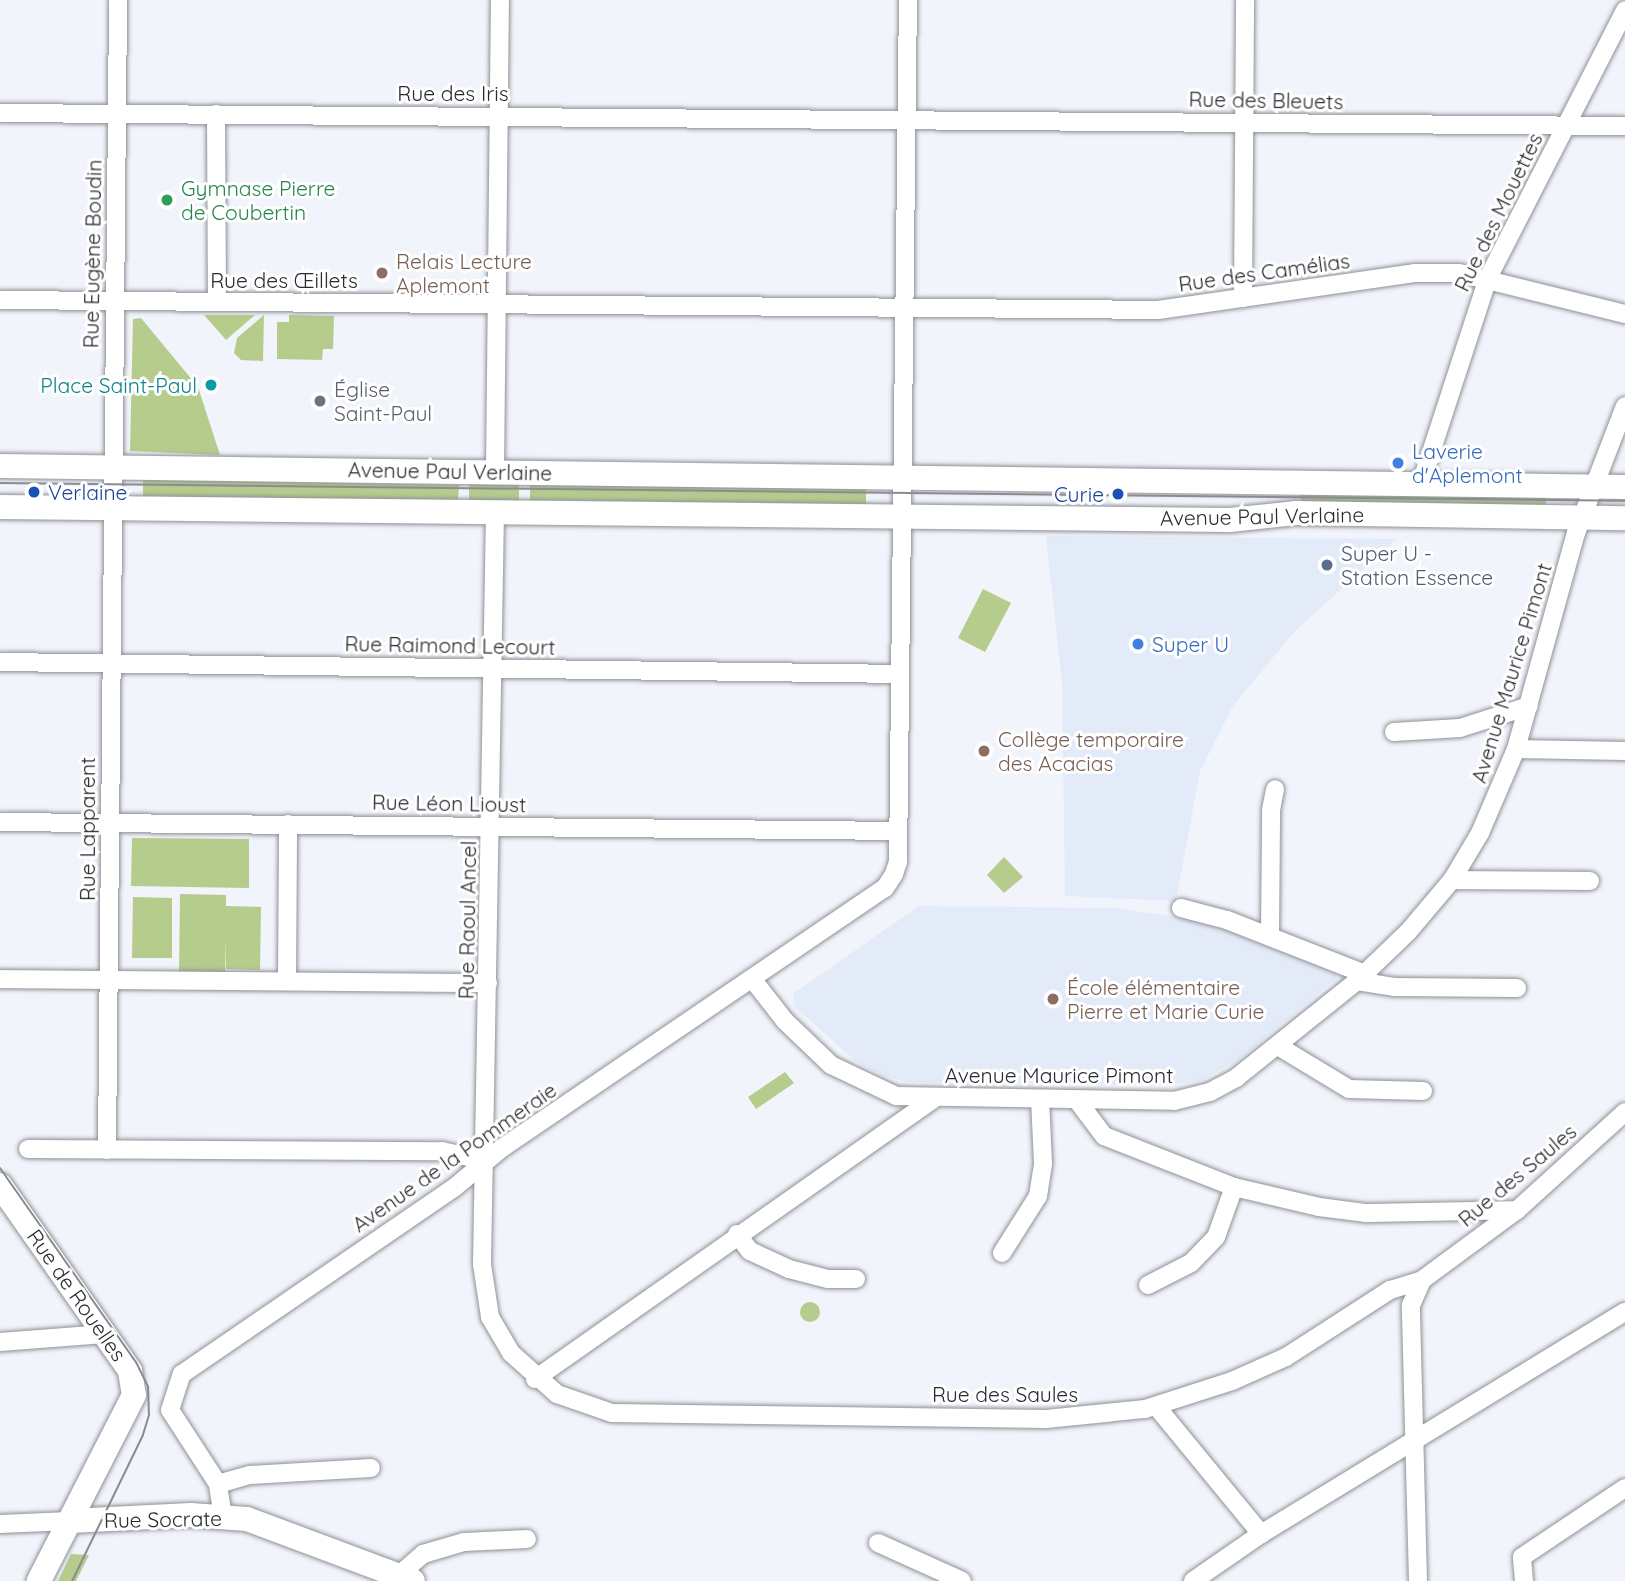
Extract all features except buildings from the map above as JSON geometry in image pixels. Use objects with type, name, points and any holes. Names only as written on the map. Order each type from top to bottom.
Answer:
[{"type":"street","name":"Rue Eugène Boudin","points":[[112,508],[118,0]]},
{"type":"street","points":[[495,471],[500,0]]},
{"type":"street","points":[[898,831],[900,475],[908,0]]},
{"type":"street","points":[[1242,298],[1245,0]]},
{"type":"street","name":"Rue des Mouettes","points":[[1422,483],[1488,278],[1625,10]]},
{"type":"street","name":"Rue des Iris","points":[[0,113],[906,120]]},
{"type":"street","points":[[216,114],[217,302]]},
{"type":"street","name":"Rue des Bleuets","points":[[906,120],[1625,126]]},
{"type":"street","name":"Rue des Camélias","points":[[903,309],[1158,310],[1414,273],[1488,278],[1625,314]]},
{"type":"street","name":"Rue des Œillets","points":[[0,300],[903,309]]},
{"type":"street","name":"Avenue Maurice Pimont","points":[[752,980],[785,1021],[851,1079],[896,1097],[1174,1101],[1210,1092],[1278,1046],[1361,977],[1452,880],[1491,811],[1516,749],[1581,516],[1625,406]]},
{"type":"street","name":"Avenue Paul Verlaine","points":[[0,466],[1625,486]]},
{"type":"street","name":"Avenue Paul Verlaine","points":[[0,507],[1230,520],[1295,513],[1625,518]]},
{"type":"street","name":"Rue Lapparent","points":[[107,1150],[112,508]]},
{"type":"street","name":"Rue Raoul Ancel","points":[[486,1161],[495,512]]},
{"type":"street","name":"Rue Raimond Lecourt","points":[[0,662],[900,674]]},
{"type":"street","points":[[1394,732],[1460,728],[1529,706]]},
{"type":"street","points":[[1516,749],[1625,751]]},
{"type":"street","points":[[1270,936],[1271,810],[1275,789]]},
{"type":"street","name":"Rue Léon Lioust","points":[[0,822],[898,831]]},
{"type":"street","points":[[287,981],[288,824]]},
{"type":"street","name":"Avenue de la Pommeraie","points":[[223,1517],[218,1484],[170,1410],[182,1374],[486,1161],[885,888],[898,862],[898,831]]},
{"type":"street","points":[[1452,880],[1590,881]]},
{"type":"street","points":[[1181,908],[1270,936],[1361,977],[1394,987],[1517,988]]},
{"type":"street","points":[[0,979],[488,983]]},
{"type":"street","points":[[1278,1046],[1349,1089],[1423,1091]]},
{"type":"street","points":[[536,1379],[737,1234],[935,1098]]},
{"type":"street","points":[[1002,1254],[1038,1196],[1043,1163],[1040,1099]]},
{"type":"street","points":[[1077,1100],[1104,1136],[1234,1187],[1319,1207],[1372,1213],[1517,1210]]},
{"type":"street","name":"Rue des Saules","points":[[486,1161],[482,1264],[490,1317],[511,1353],[536,1379],[557,1394],[612,1413],[1046,1419],[1156,1406],[1286,1357],[1390,1290],[1422,1280],[1517,1210],[1625,1112]]},
{"type":"street","points":[[28,1149],[443,1151],[486,1161]]},
{"type":"street","name":"Rue de Rouelles","points":[[0,1185],[130,1371],[134,1395],[39,1581]]},
{"type":"street","points":[[1148,1285],[1191,1263],[1216,1237],[1234,1187]]},
{"type":"street","points":[[737,1234],[750,1251],[789,1269],[828,1279],[856,1279]]},
{"type":"street","points":[[1418,1581],[1411,1305],[1422,1280]]},
{"type":"street","points":[[1194,1581],[1261,1534],[1413,1444],[1625,1312]]},
{"type":"street","points":[[0,1342],[105,1334]]},
{"type":"street","points":[[1156,1406],[1261,1534]]},
{"type":"street","points":[[218,1484],[250,1475],[371,1468]]},
{"type":"street","points":[[1522,1578],[1522,1557],[1625,1488]]},
{"type":"street","name":"Rue Socrate","points":[[70,1521],[223,1517],[247,1519],[406,1578]]},
{"type":"street","points":[[0,1524],[70,1521]]},
{"type":"street","points":[[406,1578],[423,1554],[464,1542],[527,1539]]},
{"type":"street","points":[[878,1542],[962,1581]]},
{"type":"shaded area","points":[[1046,536],[1397,539],[1295,631],[1233,706],[1200,771],[1176,901],[1065,896],[1062,683]]},
{"type":"shaded area","name":"École élémentaire Pierre et Marie Curie","points":[[919,906],[1114,908],[1198,920],[1336,971],[1337,978],[1237,1061],[1199,1081],[1168,1085],[907,1082],[881,1075],[855,1061],[793,1005],[794,993]]},
{"type":"green space","points":[[204,315],[255,315],[226,340]]},
{"type":"green space","points":[[264,315],[263,361],[241,360],[234,353],[237,338]]},
{"type":"green space","points":[[289,315],[334,316],[333,349],[323,349],[322,360],[277,359],[277,322],[289,322]]},
{"type":"green space","points":[[141,318],[198,387],[220,455],[130,451],[133,319]]},
{"type":"green space","points":[[143,480],[459,485],[458,501],[143,496]]},
{"type":"green space","points":[[469,484],[519,485],[519,501],[469,500]]},
{"type":"green space","points":[[530,485],[866,489],[866,504],[530,500]]},
{"type":"green space","points":[[1301,492],[1546,494],[1546,510],[1301,508]]},
{"type":"green space","points":[[983,589],[1011,603],[985,652],[958,638]]},
{"type":"green space","points":[[132,838],[249,839],[249,888],[131,886]]},
{"type":"green space","points":[[1004,857],[1023,877],[1004,893],[987,875]]},
{"type":"green space","points":[[180,894],[226,895],[226,906],[261,907],[260,970],[226,969],[226,939],[225,975],[179,974]]},
{"type":"green space","points":[[133,897],[172,898],[172,958],[132,958]]},
{"type":"green space","points":[[785,1072],[794,1083],[756,1109],[748,1097]]},
{"type":"green space","points":[[810,1302],[817,1305],[820,1312],[817,1319],[810,1322],[803,1319],[800,1312],[803,1305]]},
{"type":"green space","points":[[71,1554],[89,1555],[76,1581],[58,1581]]},
{"type":"tram line","points":[[0,483],[1625,501]]},
{"type":"tram line","points":[[0,1168],[136,1362],[148,1387],[149,1415],[143,1435],[72,1581]]},
{"type":"place","name":"Gymnase Pierre de Coubertin","points":[[167,200]]},
{"type":"place","name":"Relais Lecture Aplemont","points":[[382,273]]},
{"type":"place","name":"Place Saint-Paul","points":[[211,385]]},
{"type":"place","name":"Église Saint-Paul","points":[[320,401]]},
{"type":"place","name":"Laverie d'Aplemont","points":[[1398,463]]},
{"type":"place","name":"Verlaine","points":[[34,492]]},
{"type":"place","name":"Curie","points":[[1118,494]]},
{"type":"place","name":"Super U - Station Essence","points":[[1327,565]]},
{"type":"place","name":"Super U","points":[[1138,644]]},
{"type":"place","name":"Collège temporaire des Acacias","points":[[984,751]]},
{"type":"place","name":"École élémentaire Pierre et Marie Curie","points":[[1053,999]]}]
